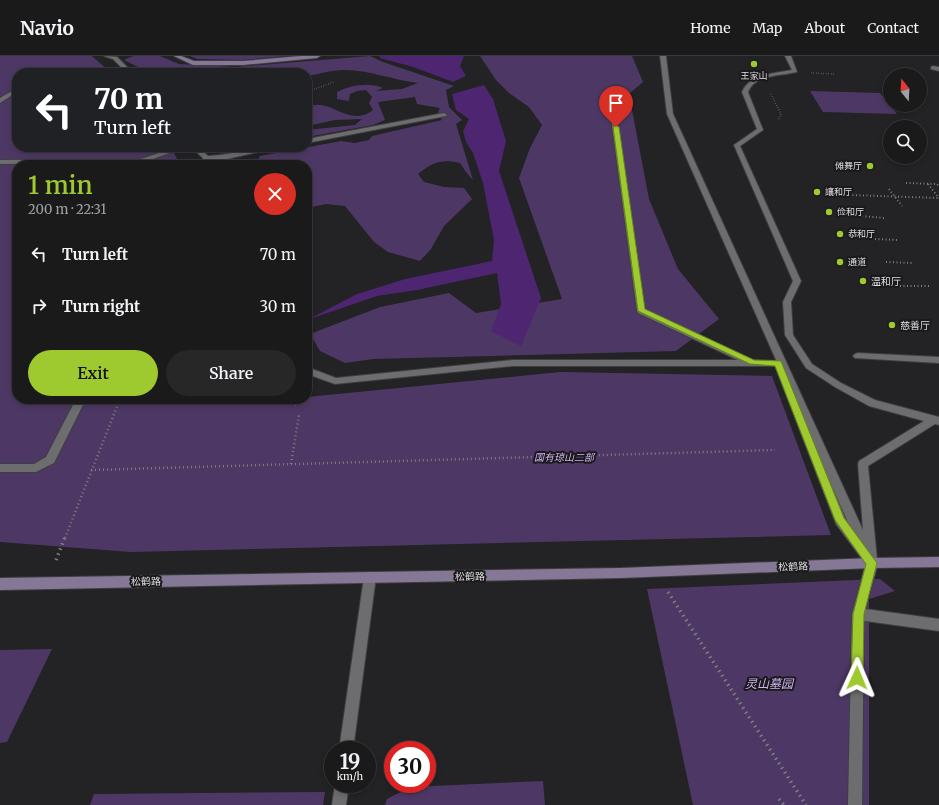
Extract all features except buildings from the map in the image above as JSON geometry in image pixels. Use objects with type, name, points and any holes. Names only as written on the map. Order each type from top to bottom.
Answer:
[{"type":"street","points":[[107,56],[117,57],[126,68]]},
{"type":"street","points":[[177,56],[193,63],[243,63],[317,56]]},
{"type":"street","points":[[663,56],[670,114],[872,563]]},
{"type":"street","points":[[788,56],[795,72],[769,75],[751,82],[746,87],[745,92],[760,130],[737,145],[797,281],[787,302],[789,335],[809,366],[838,385],[872,403],[936,420]]},
{"type":"street","points":[[932,68],[939,69]]},
{"type":"street","points":[[0,101],[12,93]]},
{"type":"street","points":[[612,96],[642,311],[752,362]]},
{"type":"street","points":[[312,140],[444,115]]},
{"type":"street","points":[[147,160],[169,152]]},
{"type":"street","points":[[214,160],[252,152]]},
{"type":"street","points":[[0,162],[12,162]]},
{"type":"street","points":[[858,356],[939,360]]},
{"type":"street","points":[[312,372],[335,381],[513,363],[778,363],[840,520],[872,563]]},
{"type":"street","points":[[0,468],[36,468],[50,460],[78,404]]},
{"type":"street","points":[[855,805],[858,614],[872,563],[864,464],[936,420]]},
{"type":"street","name":"松鹤路","points":[[0,584],[654,572],[872,563],[939,562]]},
{"type":"street","points":[[347,741],[370,577]]},
{"type":"street","points":[[858,614],[939,625]]},
{"type":"street","points":[[339,805],[341,793]]},
{"type":"path","points":[[817,73],[835,74]]},
{"type":"path","points":[[312,90],[334,82]]},
{"type":"path","points":[[906,183],[937,184],[939,187]]},
{"type":"path","points":[[849,195],[939,198],[928,184]]},
{"type":"path","points":[[889,189],[902,206]]},
{"type":"path","points":[[862,216],[884,218]]},
{"type":"path","points":[[875,239],[898,240]]},
{"type":"path","points":[[886,262],[914,263]]},
{"type":"path","points":[[900,286],[929,286]]},
{"type":"path","points":[[46,583],[118,404]]},
{"type":"path","points":[[291,464],[299,415]]},
{"type":"path","points":[[92,470],[775,450]]},
{"type":"path","points":[[654,572],[806,805]]},
{"type":"path","points":[[779,799],[784,805]]},
{"type":"green space","name":"国有琼山二部","points":[[0,56],[92,56],[105,68],[12,68],[12,152],[174,152],[178,160],[12,160],[12,404],[312,404],[312,397],[560,372],[772,376],[831,535],[131,552],[0,542]]},
{"type":"green space","points":[[133,56],[160,56],[179,64],[236,67],[370,56],[383,62],[454,86],[446,90],[449,107],[462,120],[456,124],[473,180],[460,163],[448,161],[433,164],[418,174],[424,182],[444,187],[464,188],[472,199],[444,226],[431,249],[420,261],[388,252],[374,242],[345,206],[326,204],[312,207],[312,160],[258,160],[260,156],[282,152],[312,152],[312,146],[341,141],[355,143],[369,140],[372,136],[442,120],[438,112],[440,108],[417,104],[415,97],[378,102],[385,120],[373,125],[312,136],[312,129],[355,125],[362,119],[335,120],[312,125],[312,106],[324,106],[356,116],[364,115],[373,110],[369,103],[372,97],[366,90],[357,91],[350,94],[349,101],[337,99],[337,92],[360,85],[371,85],[383,88],[376,91],[402,89],[418,83],[353,70],[330,71],[312,75],[312,68],[140,68],[124,60]]},
{"type":"green space","points":[[190,56],[286,56],[241,60],[197,59]]},
{"type":"green space","points":[[480,56],[632,56],[643,82],[629,94],[649,199],[678,269],[719,319],[676,351],[373,359],[345,363],[320,351],[312,337],[312,333],[380,307],[449,293],[476,313],[562,299],[519,178],[530,148],[542,125],[529,107],[509,93],[496,80]]},
{"type":"green space","points":[[810,91],[880,93],[883,97],[883,112],[895,112],[897,114],[823,112]]},
{"type":"green space","name":"灵山墓园","points":[[880,579],[895,591],[869,599],[869,805],[693,805],[647,589]]},
{"type":"green space","points":[[52,649],[7,742],[0,743],[0,650]]},
{"type":"green space","points":[[543,781],[545,805],[385,805],[387,799],[398,793],[436,793],[436,786]]},
{"type":"green space","points":[[325,793],[323,805],[90,805],[94,794]]},
{"type":"shaded area","points":[[379,56],[464,56],[460,66],[466,76],[453,82],[413,67],[380,58]]},
{"type":"shaded area","points":[[484,85],[493,99],[506,141],[499,171],[541,298],[521,346],[491,331],[501,304],[497,273],[417,290],[377,296],[312,318],[357,294],[405,279],[492,261],[494,240],[483,183],[473,153],[466,142],[463,131],[469,119],[456,110],[452,94]]},
{"type":"place","name":"王家山","points":[[754,64]]},
{"type":"place","name":"傩舞厅","points":[[870,166]]},
{"type":"place","name":"讓和厅","points":[[817,192]]},
{"type":"place","name":"俭和厅","points":[[829,212]]},
{"type":"place","name":"恭和厅","points":[[840,234]]},
{"type":"place","name":"通道","points":[[840,262]]},
{"type":"place","name":"温和厅","points":[[863,281]]},
{"type":"place","name":"慈善厅","points":[[892,325]]},
{"type":"route","points":[[616,127],[642,311],[752,362],[778,363],[840,520],[872,563],[858,614],[857,678]]}]
